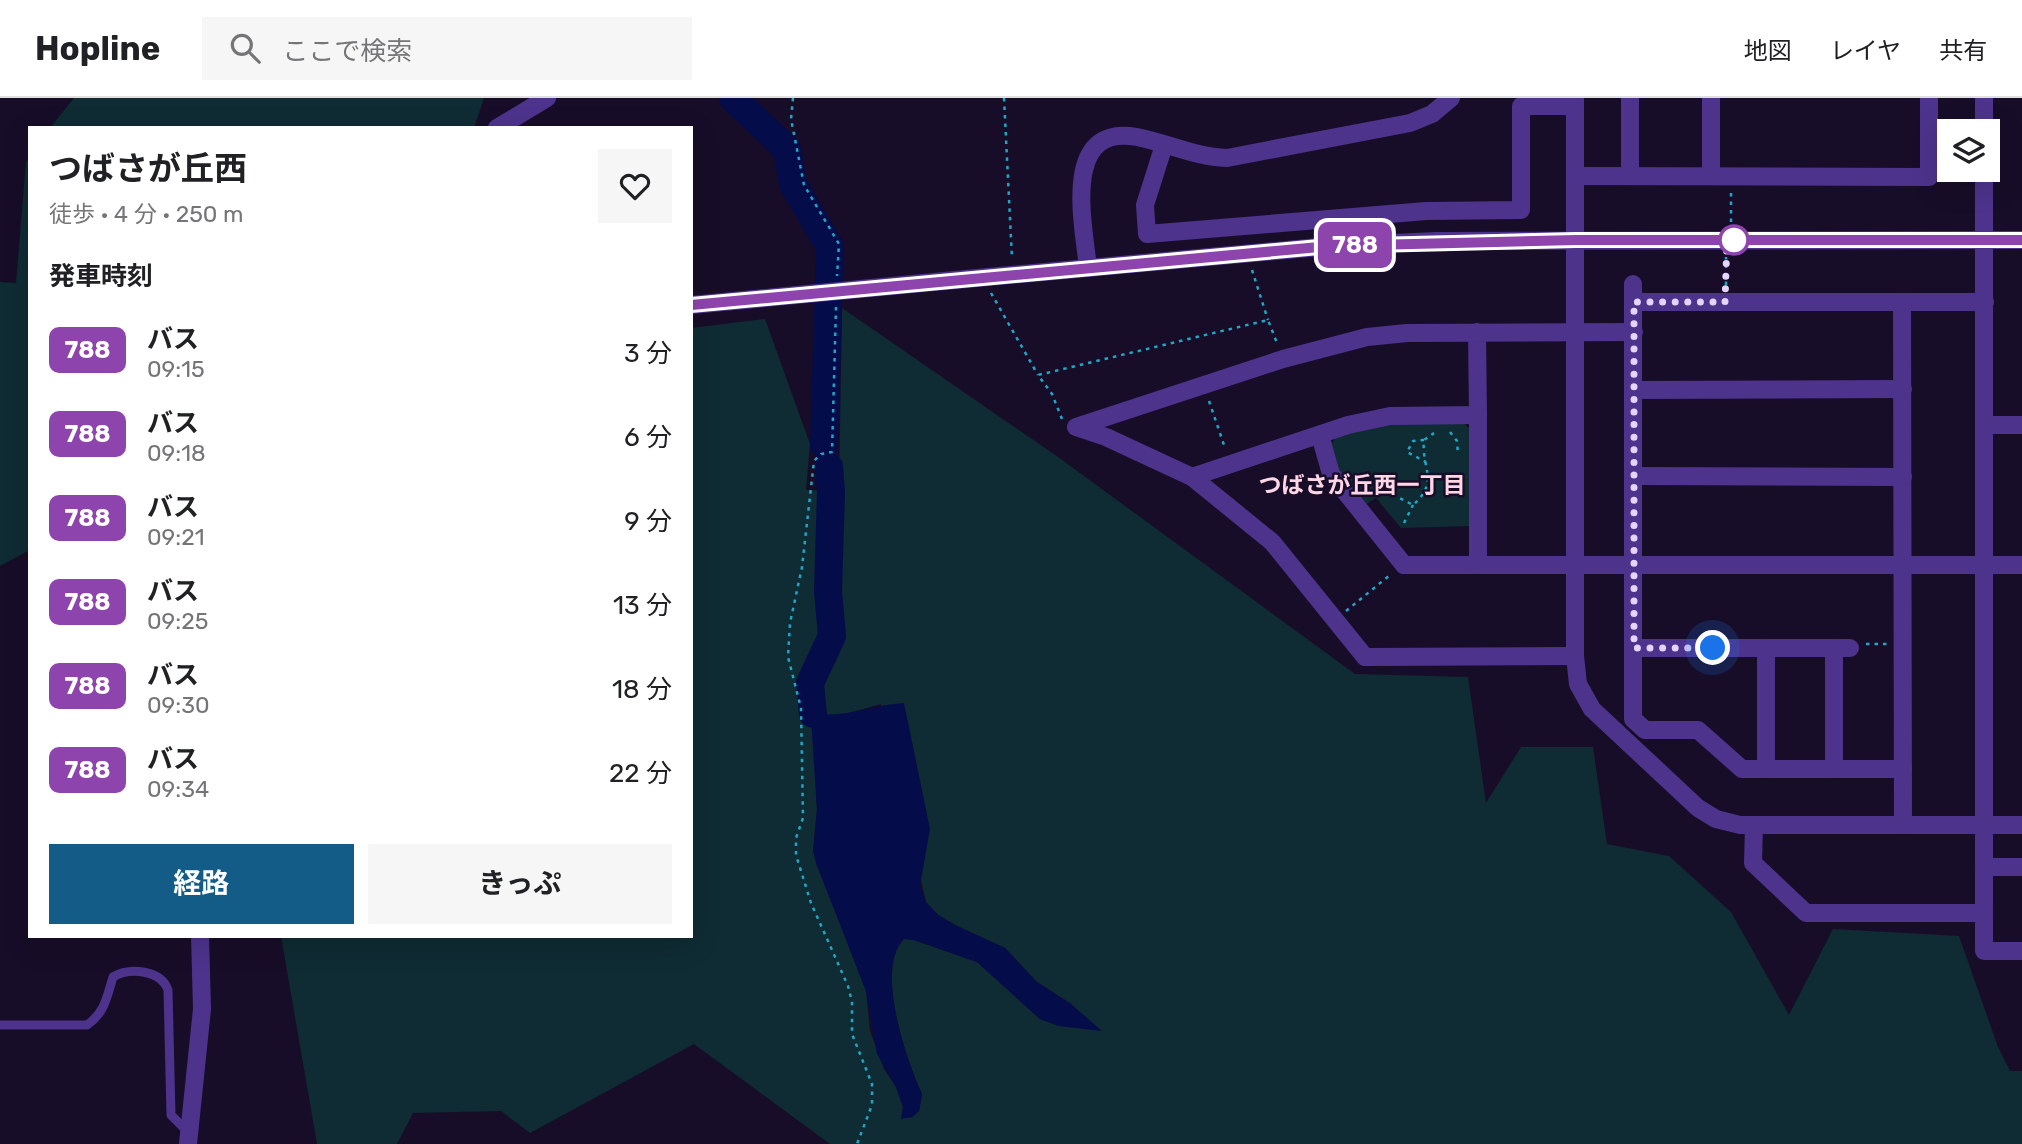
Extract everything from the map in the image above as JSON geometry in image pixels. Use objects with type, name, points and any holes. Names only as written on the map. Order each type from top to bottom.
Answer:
[{"type":"street","points":[[500,126],[547,98]]},
{"type":"street","points":[[1088,268],[1080,184],[1082,168],[1088,156],[1109,140],[1123,137],[1164,145],[1202,157],[1227,158],[1410,122],[1432,114],[1451,98]]},
{"type":"street","points":[[1630,98],[1630,176]]},
{"type":"street","points":[[1711,98],[1711,176]]},
{"type":"street","points":[[1576,176],[1937,177],[1929,98]]},
{"type":"street","points":[[1984,98],[1984,119]]},
{"type":"street","points":[[1164,145],[1145,205],[1147,234],[1426,211],[1521,211],[1521,106],[1575,102],[1575,656],[1578,684],[1592,709],[1674,787],[1716,819],[1754,826],[2022,825]]},
{"type":"street","points":[[1984,182],[1984,951],[2022,951]]},
{"type":"street","points":[[693,305],[1247,254],[1436,241],[2022,240]]},
{"type":"street","points":[[1633,284],[1633,719],[1645,730],[1698,730],[1742,769],[1903,769]]},
{"type":"street","points":[[1634,302],[1985,302]]},
{"type":"street","points":[[1902,302],[1903,825]]},
{"type":"street","points":[[1478,332],[1478,565]]},
{"type":"street","points":[[1076,427],[1283,359],[1367,337],[1407,333],[1634,332]]},
{"type":"street","points":[[1633,390],[1903,389]]},
{"type":"street","points":[[1192,477],[1320,435],[1390,416],[1478,415]]},
{"type":"street","points":[[1985,425],[2022,425]]},
{"type":"street","points":[[1076,427],[1106,437],[1192,477],[1272,542],[1365,657],[1575,656]]},
{"type":"street","points":[[1320,435],[1331,474],[1404,565],[2022,565]]},
{"type":"street","points":[[1633,476],[1903,477]]},
{"type":"street","points":[[1634,648],[1842,648],[1834,769]]},
{"type":"street","points":[[1766,648],[1766,769]]},
{"type":"street","points":[[1754,826],[1753,863],[1806,914],[1984,913]]},
{"type":"street","points":[[1984,867],[2022,867]]},
{"type":"street","points":[[190,1139],[202,1009],[200,938]]},
{"type":"lane","points":[[0,1025],[88,1025],[98,1018],[105,1006],[113,977],[119,973],[149,973],[159,976],[168,990],[171,1115],[190,1139]]},
{"type":"path","points":[[793,98],[791,119],[804,185],[839,244],[837,281]]},
{"type":"path","points":[[1004,98],[1013,275]]},
{"type":"path","points":[[1725,302],[1731,176]]},
{"type":"path","points":[[1247,254],[1283,359]]},
{"type":"path","points":[[984,277],[1038,375],[1052,394],[1065,428],[1076,427]]},
{"type":"path","points":[[836,307],[832,452],[821,454],[814,461],[802,567],[790,624],[788,657],[802,708],[803,818],[796,838],[796,855],[811,903],[848,986],[852,1002],[852,1034],[872,1084],[872,1105],[857,1144]]},
{"type":"path","points":[[1038,375],[1268,320]]},
{"type":"path","points":[[1204,385],[1230,464]]},
{"type":"path","points":[[1427,462],[1407,452],[1413,441],[1424,440],[1436,431]]},
{"type":"path","points":[[1449,431],[1457,441],[1458,455]]},
{"type":"path","points":[[1404,523],[1413,505],[1424,496],[1429,482],[1424,440]]},
{"type":"path","points":[[1354,504],[1384,490],[1413,505]]},
{"type":"path","points":[[1335,620],[1404,565]]},
{"type":"path","points":[[1842,648],[1854,644],[1903,644]]},
{"type":"shaded area","points":[[74,98],[484,98],[475,126],[52,126]]},
{"type":"shaded area","points":[[28,160],[28,551],[0,566],[0,282],[16,283]]},
{"type":"shaded area","points":[[842,308],[1058,457],[1355,674],[1468,677],[1486,803],[1521,747],[1593,747],[1607,844],[1669,856],[1731,912],[1789,1015],[1833,929],[1959,936],[1998,1047],[2010,1071],[2022,1071],[2022,1144],[830,1144],[694,1044],[530,1133],[501,1111],[413,1113],[397,1144],[317,1144],[281,938],[693,938],[693,328],[765,319],[810,444],[806,490],[839,491]],"holes":[[[881,704],[926,902],[938,915],[1005,948],[1037,982],[1071,1004],[1076,1027],[1059,1026],[1040,1019],[977,962],[904,939],[896,953],[892,971],[893,993],[902,1038],[922,1094],[919,1111],[912,1117],[902,1118],[903,1107],[896,1087],[884,1069],[870,1031],[866,991],[813,851],[817,810],[813,714],[835,717]]]},
{"type":"shaded area","points":[[1413,422],[1462,422],[1471,430],[1472,526],[1401,528],[1376,498],[1365,505],[1340,474],[1330,447],[1336,437],[1371,426]]},
{"type":"shaded area","points":[[904,703],[930,829],[920,886],[926,902],[938,915],[1005,948],[1037,982],[1071,1004],[1102,1031],[1059,1026],[1040,1019],[977,962],[904,939],[896,953],[892,971],[893,993],[902,1038],[922,1094],[919,1111],[912,1117],[901,1119],[903,1107],[896,1087],[877,1054],[866,991],[813,851],[817,810],[811,719],[813,714],[847,713]]},
{"type":"waterway","points":[[733,98],[787,149],[793,184],[830,247],[824,445]]},
{"type":"waterway","points":[[813,714],[810,683],[832,636],[828,591],[831,492],[829,467]]},
{"type":"bus line","name":"788","points":[[693,305],[1330,246],[1436,241],[2022,240]]},
{"type":"district","name":"つばさが丘西一丁目","points":[[1362,485]]},
{"type":"route","points":[[1713,648],[1634,648],[1634,302],[1725,302],[1727,240],[1734,240]]}]
